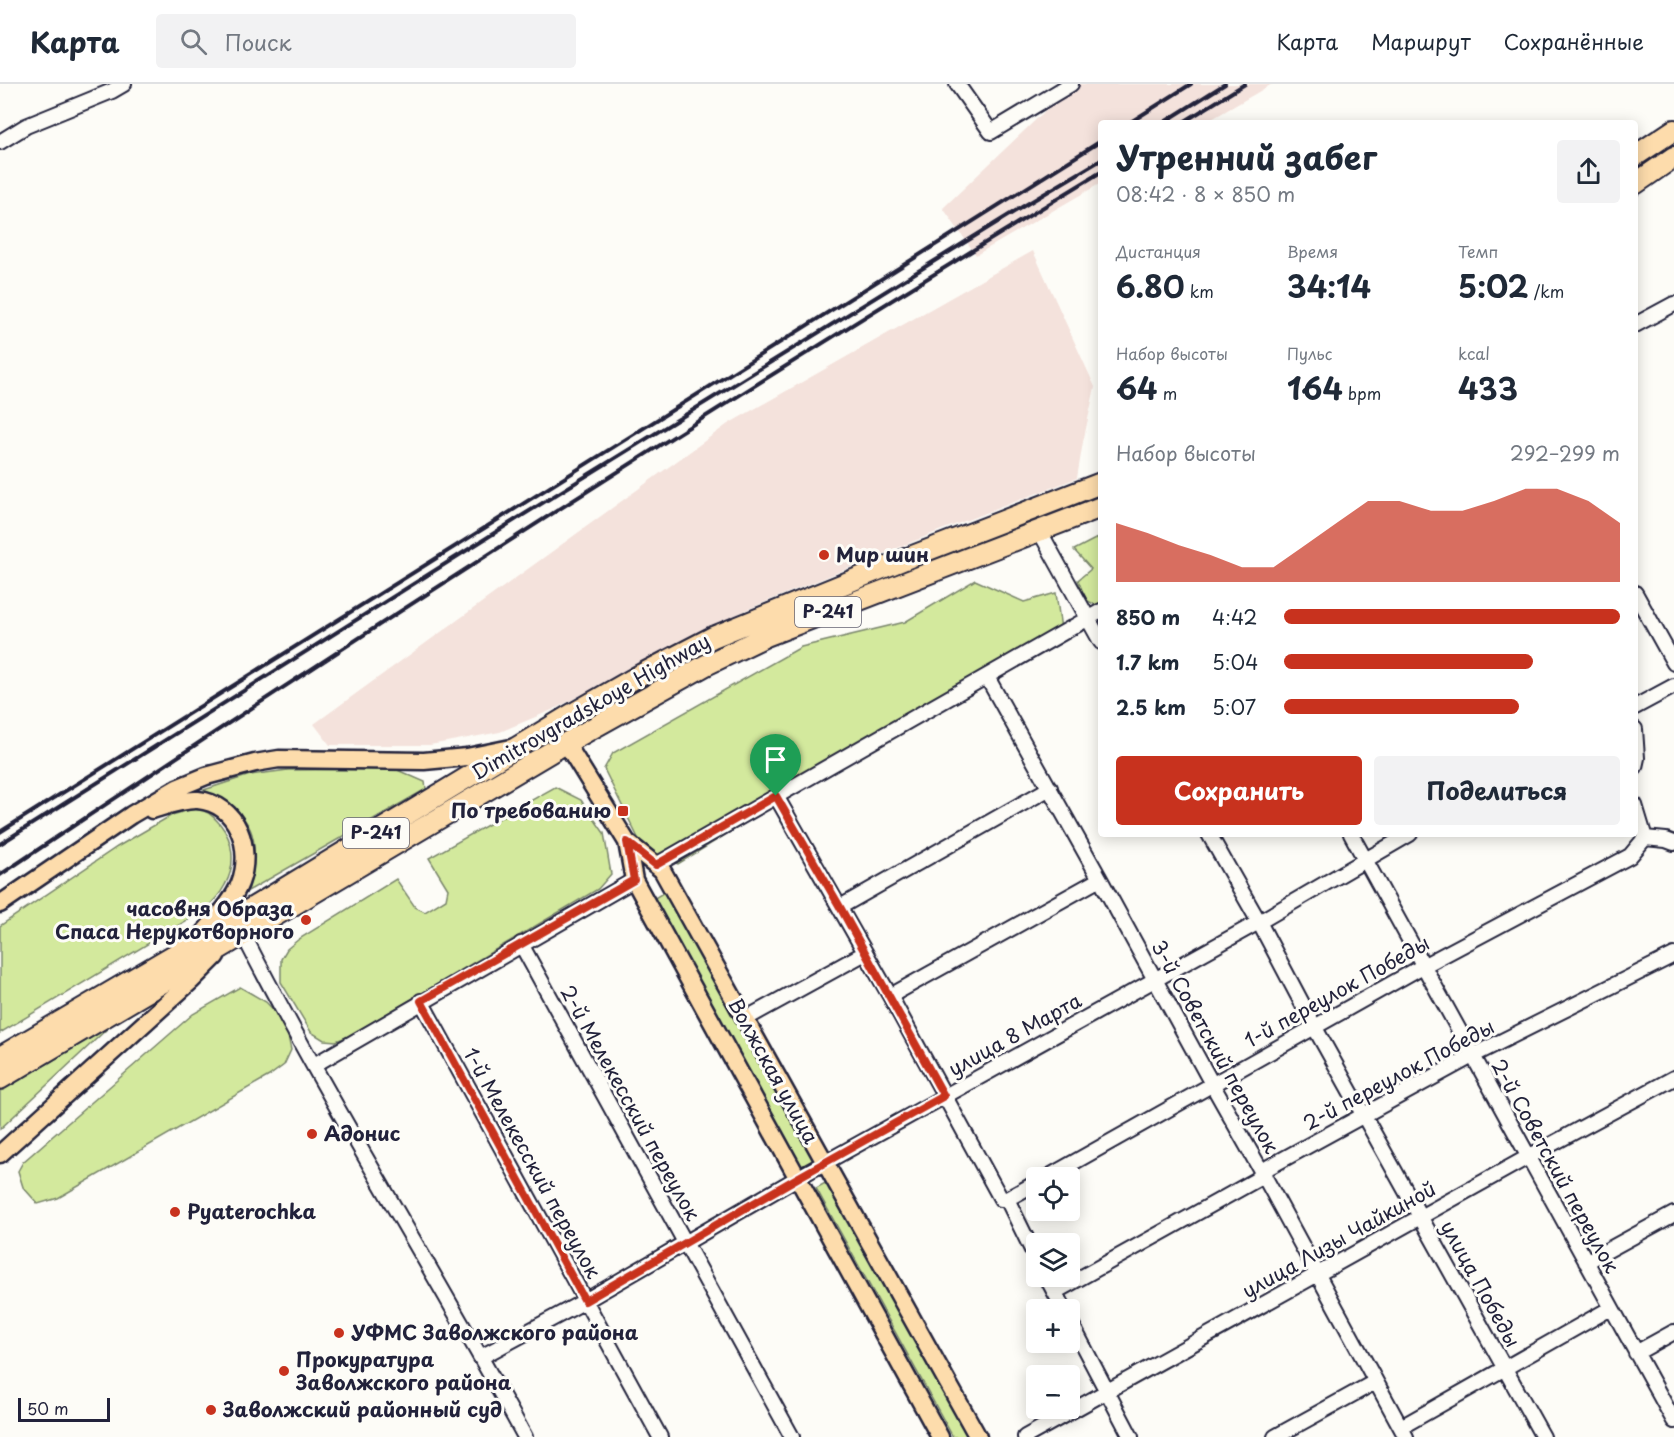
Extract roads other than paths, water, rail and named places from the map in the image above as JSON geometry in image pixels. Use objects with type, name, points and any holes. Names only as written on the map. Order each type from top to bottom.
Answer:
[{"type":"highway","points":[[1638,154],[1674,130]]},
{"type":"highway","points":[[1638,182],[1674,157]]},
{"type":"highway","name":"Dimitrovgradskoye Highway","points":[[235,932],[555,724],[642,674],[713,637],[1098,484]]},
{"type":"highway","name":"Dimitrovgradskoye Highway","points":[[235,932],[706,665],[766,636],[1098,508]]},
{"type":"highway","name":"Волжская улица","points":[[555,724],[566,743]]},
{"type":"highway","name":"Р-241","points":[[0,1057],[196,942],[235,932]]},
{"type":"highway","name":"Р-241","points":[[0,1079],[235,932]]},
{"type":"main road","name":"Волжская улица","points":[[566,743],[627,842],[662,870],[978,1437]]},
{"type":"main road","points":[[0,904],[131,815],[177,788],[206,776],[279,759],[424,761],[467,757],[518,747]]},
{"type":"main road","points":[[131,815],[176,803],[198,800],[212,804],[226,813],[241,833],[245,851],[240,882],[229,903],[196,942]]},
{"type":"main road","name":"Волжская улица","points":[[627,842],[634,880],[940,1437]]},
{"type":"main road","points":[[0,1154],[191,981],[235,932]]},
{"type":"street","points":[[0,142],[26,126],[124,84]]},
{"type":"street","points":[[957,84],[991,132],[1071,84]]},
{"type":"street","points":[[1638,323],[1674,304]]},
{"type":"street","points":[[1039,530],[1098,636]]},
{"type":"street","points":[[1638,598],[1674,663]]},
{"type":"street","points":[[656,865],[1098,613]]},
{"type":"street","name":"3-й Советский переулок","points":[[987,677],[1263,1174],[1403,1432]]},
{"type":"street","points":[[1638,706],[1674,686]]},
{"type":"street","points":[[840,907],[1050,788]]},
{"type":"street","points":[[776,796],[890,996],[1001,1199],[1007,1199],[1026,1189]]},
{"type":"street","points":[[1638,815],[1645,838],[1674,843]]},
{"type":"street","name":"улица Победы","points":[[1211,837],[1543,1437]]},
{"type":"street","name":"2-й Советский переулок","points":[[1353,837],[1674,1421]]},
{"type":"street","name":"улица 8 Марта","points":[[481,1357],[685,1245],[799,1177],[1259,922],[1405,837]]},
{"type":"street","name":"1-й переулок Победы","points":[[1065,1167],[1423,966],[1630,856],[1645,838]]},
{"type":"street","points":[[890,996],[1100,879]]},
{"type":"street","points":[[314,1065],[421,1001],[634,880]]},
{"type":"street","points":[[235,932],[314,1065],[525,1437]]},
{"type":"street","name":"2-й Мелекесский переулок","points":[[521,944],[792,1437]]},
{"type":"street","points":[[745,1019],[865,953]]},
{"type":"street","name":"2-й переулок Победы","points":[[1055,1292],[1256,1180],[1269,1167],[1472,1056],[1674,955]]},
{"type":"street","name":"1-й Мелекесский переулок","points":[[421,1001],[660,1437]]},
{"type":"street","name":"улица Лизы Чайкиной","points":[[1024,1437],[1674,1078]]},
{"type":"street","points":[[1007,1199],[1026,1238]]},
{"type":"street","points":[[1586,1262],[1674,1214]]},
{"type":"street","points":[[1052,1287],[1058,1299]]},
{"type":"street","points":[[1403,1432],[1505,1368],[1611,1308]]},
{"type":"street","points":[[1636,1353],[1674,1332]]},
{"type":"street","points":[[1080,1341],[1131,1437]]},
{"type":"street","points":[[1275,1437],[1376,1382]]},
{"type":"railway","points":[[1134,120],[1191,84]]},
{"type":"railway","points":[[1168,120],[1225,84]]},
{"type":"railway","points":[[1187,120],[1245,84]]},
{"type":"railway","points":[[0,832],[1098,143]]},
{"type":"railway","points":[[0,844],[515,520],[1098,162]]},
{"type":"railway","points":[[0,875],[409,605],[823,343],[1098,174]]},
{"type":"place","name":"Мир шин","points":[[824,555]]},
{"type":"place","name":"По требованию","points":[[623,811]]},
{"type":"place","name":"часовня Образа Спаса Нерукотворного","points":[[306,920]]},
{"type":"place","name":"Адонис","points":[[312,1134]]},
{"type":"place","name":"Pyaterochka","points":[[175,1212]]},
{"type":"place","name":"УФМС Заволжского района","points":[[339,1333]]},
{"type":"place","name":"Прокуратура Заволжского района","points":[[284,1371]]},
{"type":"place","name":"Заволжский районный суд","points":[[211,1410]]}]
